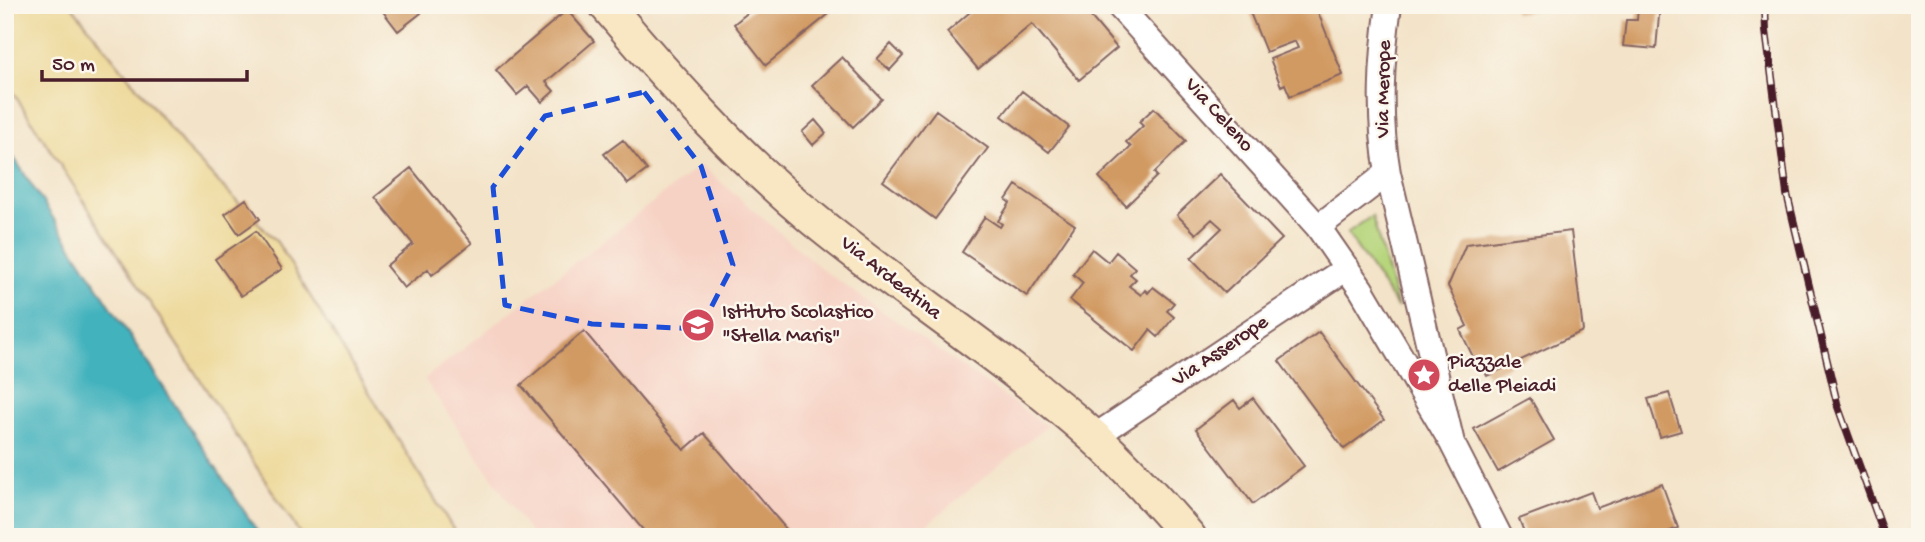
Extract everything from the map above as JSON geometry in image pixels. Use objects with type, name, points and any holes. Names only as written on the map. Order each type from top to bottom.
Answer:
[{"type":"main road","name":"Via Ardeatina","points":[[606,5],[712,125],[810,217],[1094,437],[1189,537]]},
{"type":"street","name":"Via Celeno","points":[[1118,5],[1318,227]]},
{"type":"street","name":"Via Merope","points":[[1388,173],[1383,144],[1381,96],[1389,5]]},
{"type":"street","points":[[1452,443],[1388,173],[1318,227],[1347,268],[1452,443],[1500,537]]},
{"type":"street","name":"Via Asserope","points":[[1094,437],[1347,268]]},
{"type":"highlighted area","points":[[644,92],[701,166],[733,265],[700,329],[592,324],[505,305],[493,187],[545,116]]},
{"type":"shaded area","name":"Istituto Scolastico \"Stella Maris\"","points":[[701,165],[823,270],[1047,426],[912,537],[533,537],[424,379]]},
{"type":"green space","points":[[1372,216],[1398,308],[1347,233]]},
{"type":"sand","points":[[5,5],[71,5],[188,151],[277,242],[458,537],[302,537],[5,80]]},
{"type":"water","points":[[5,144],[261,537],[5,537]]},
{"type":"building","points":[[378,5],[415,5],[421,13],[398,31]]},
{"type":"building","points":[[757,5],[824,5],[830,13],[766,65],[734,24]]},
{"type":"building","points":[[978,5],[1081,5],[1117,48],[1079,80],[1032,24],[978,69],[947,32]]},
{"type":"building","points":[[1247,5],[1315,5],[1343,75],[1290,96],[1285,84],[1281,86],[1270,59],[1298,48],[1295,41],[1266,52]]},
{"type":"building","points":[[1513,5],[1537,5],[1538,10],[1515,13]]},
{"type":"building","points":[[1638,5],[1660,5],[1656,49],[1623,46],[1626,20],[1637,20]]},
{"type":"building","points":[[567,10],[594,41],[546,82],[554,91],[542,102],[528,86],[517,95],[496,70]]},
{"type":"building","points":[[891,44],[903,56],[890,70],[877,59]]},
{"type":"building","points":[[842,57],[882,99],[853,127],[812,85]]},
{"type":"building","points":[[1022,91],[1069,127],[1049,152],[1002,116]]},
{"type":"building","points":[[1154,108],[1186,141],[1154,173],[1157,176],[1126,206],[1099,177],[1131,147],[1126,142],[1143,126],[1139,122]]},
{"type":"building","points":[[936,110],[988,148],[935,219],[883,181]]},
{"type":"building","points":[[815,120],[826,133],[813,145],[802,132]]},
{"type":"building","points":[[623,140],[647,170],[628,184],[604,154]]},
{"type":"building","points":[[411,168],[472,243],[432,275],[428,269],[404,288],[386,266],[413,244],[375,197]]},
{"type":"building","points":[[1220,174],[1282,239],[1225,293],[1191,258],[1222,228],[1212,219],[1196,234],[1177,215]]},
{"type":"building","points":[[1016,185],[1075,225],[1027,296],[962,252],[985,217],[1000,227],[1002,224],[998,221],[1010,203],[1006,200]]},
{"type":"building","points":[[246,199],[260,219],[239,234],[225,214]]},
{"type":"building","points":[[256,231],[282,269],[241,296],[215,259]]},
{"type":"building","points":[[1571,231],[1583,331],[1487,376],[1481,363],[1477,365],[1460,330],[1467,326],[1448,286],[1466,244]]},
{"type":"building","points":[[1092,249],[1108,262],[1116,252],[1135,268],[1130,274],[1136,279],[1129,286],[1141,295],[1145,290],[1148,293],[1153,287],[1174,303],[1167,311],[1174,317],[1158,337],[1150,330],[1134,351],[1070,300],[1083,283],[1073,274]]},
{"type":"building","points":[[584,331],[684,450],[704,433],[793,537],[649,537],[521,385]]},
{"type":"building","points":[[1319,332],[1384,420],[1344,449],[1279,361]]},
{"type":"building","points":[[1669,393],[1681,431],[1660,437],[1648,399]]},
{"type":"building","points":[[1253,398],[1304,466],[1253,504],[1196,429],[1234,400],[1240,408]]},
{"type":"building","points":[[1530,398],[1554,440],[1498,472],[1474,429]]},
{"type":"building","points":[[1662,484],[1678,528],[1655,537],[1526,537],[1519,519],[1591,492],[1597,508]]},
{"type":"railway","points":[[1765,5],[1787,194],[1838,407],[1885,537]]},
{"type":"place","name":"Istituto Scolastico \"Stella Maris\"","points":[[698,325]]},
{"type":"place","name":"Piazzale delle Pleiadi","points":[[1424,375]]}]
